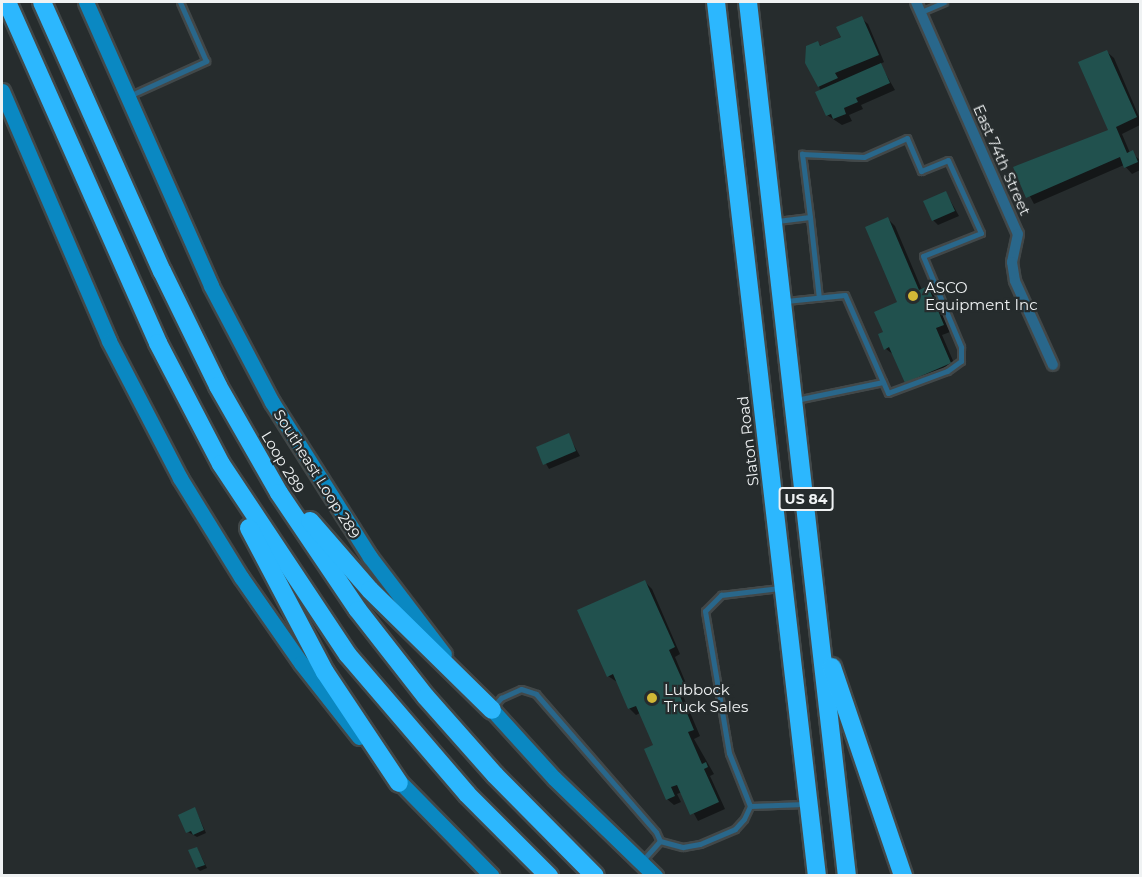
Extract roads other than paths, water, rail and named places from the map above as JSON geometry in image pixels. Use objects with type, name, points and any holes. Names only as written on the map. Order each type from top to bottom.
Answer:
[{"type":"highway","points":[[7,2],[118,256],[203,432],[325,672],[399,783]]},
{"type":"highway","name":"Loop 289","points":[[42,2],[162,271],[244,434],[358,610],[426,698],[595,876]]},
{"type":"highway","name":"Slaton Road","points":[[716,2],[817,876]]},
{"type":"highway","name":"US 84","points":[[748,2],[847,876]]},
{"type":"highway","points":[[743,239],[774,230]]},
{"type":"highway","points":[[162,271],[311,522],[370,590],[492,710]]},
{"type":"highway","points":[[203,432],[291,574],[348,655],[467,794],[549,876]]},
{"type":"highway","points":[[815,596],[836,680],[903,876]]},
{"type":"main road","name":"Southeast Loop 289","points":[[86,2],[225,313],[305,459],[370,557],[492,710],[554,778],[655,876]]},
{"type":"main road","points":[[2,91],[110,341],[180,478],[241,577],[301,663],[399,783],[492,876]]},
{"type":"street","name":"East 74th Street","points":[[919,7],[1018,234],[1012,262],[1015,281],[1053,365]]},
{"type":"lane","points":[[128,97],[206,61],[180,2]]},
{"type":"lane","points":[[919,7],[941,2]]},
{"type":"lane","points":[[783,301],[819,298],[845,295],[888,393],[947,371],[961,361],[961,346],[923,256],[981,233],[948,160],[921,171],[907,138],[864,157],[802,154],[819,298]]},
{"type":"lane","points":[[774,230],[810,217]]},
{"type":"lane","points":[[794,400],[883,382]]},
{"type":"lane","points":[[750,806],[729,753],[705,611],[721,595],[783,588]]},
{"type":"lane","points":[[492,710],[501,698],[521,689],[536,694],[660,841],[683,847],[721,837],[735,830],[750,806]]},
{"type":"lane","points":[[750,806],[808,804]]},
{"type":"lane","points":[[641,863],[660,841]]},
{"type":"place","name":"ASCO Equipment Inc","points":[[913,296]]},
{"type":"place","name":"Lubbock Truck Sales","points":[[652,698]]}]
